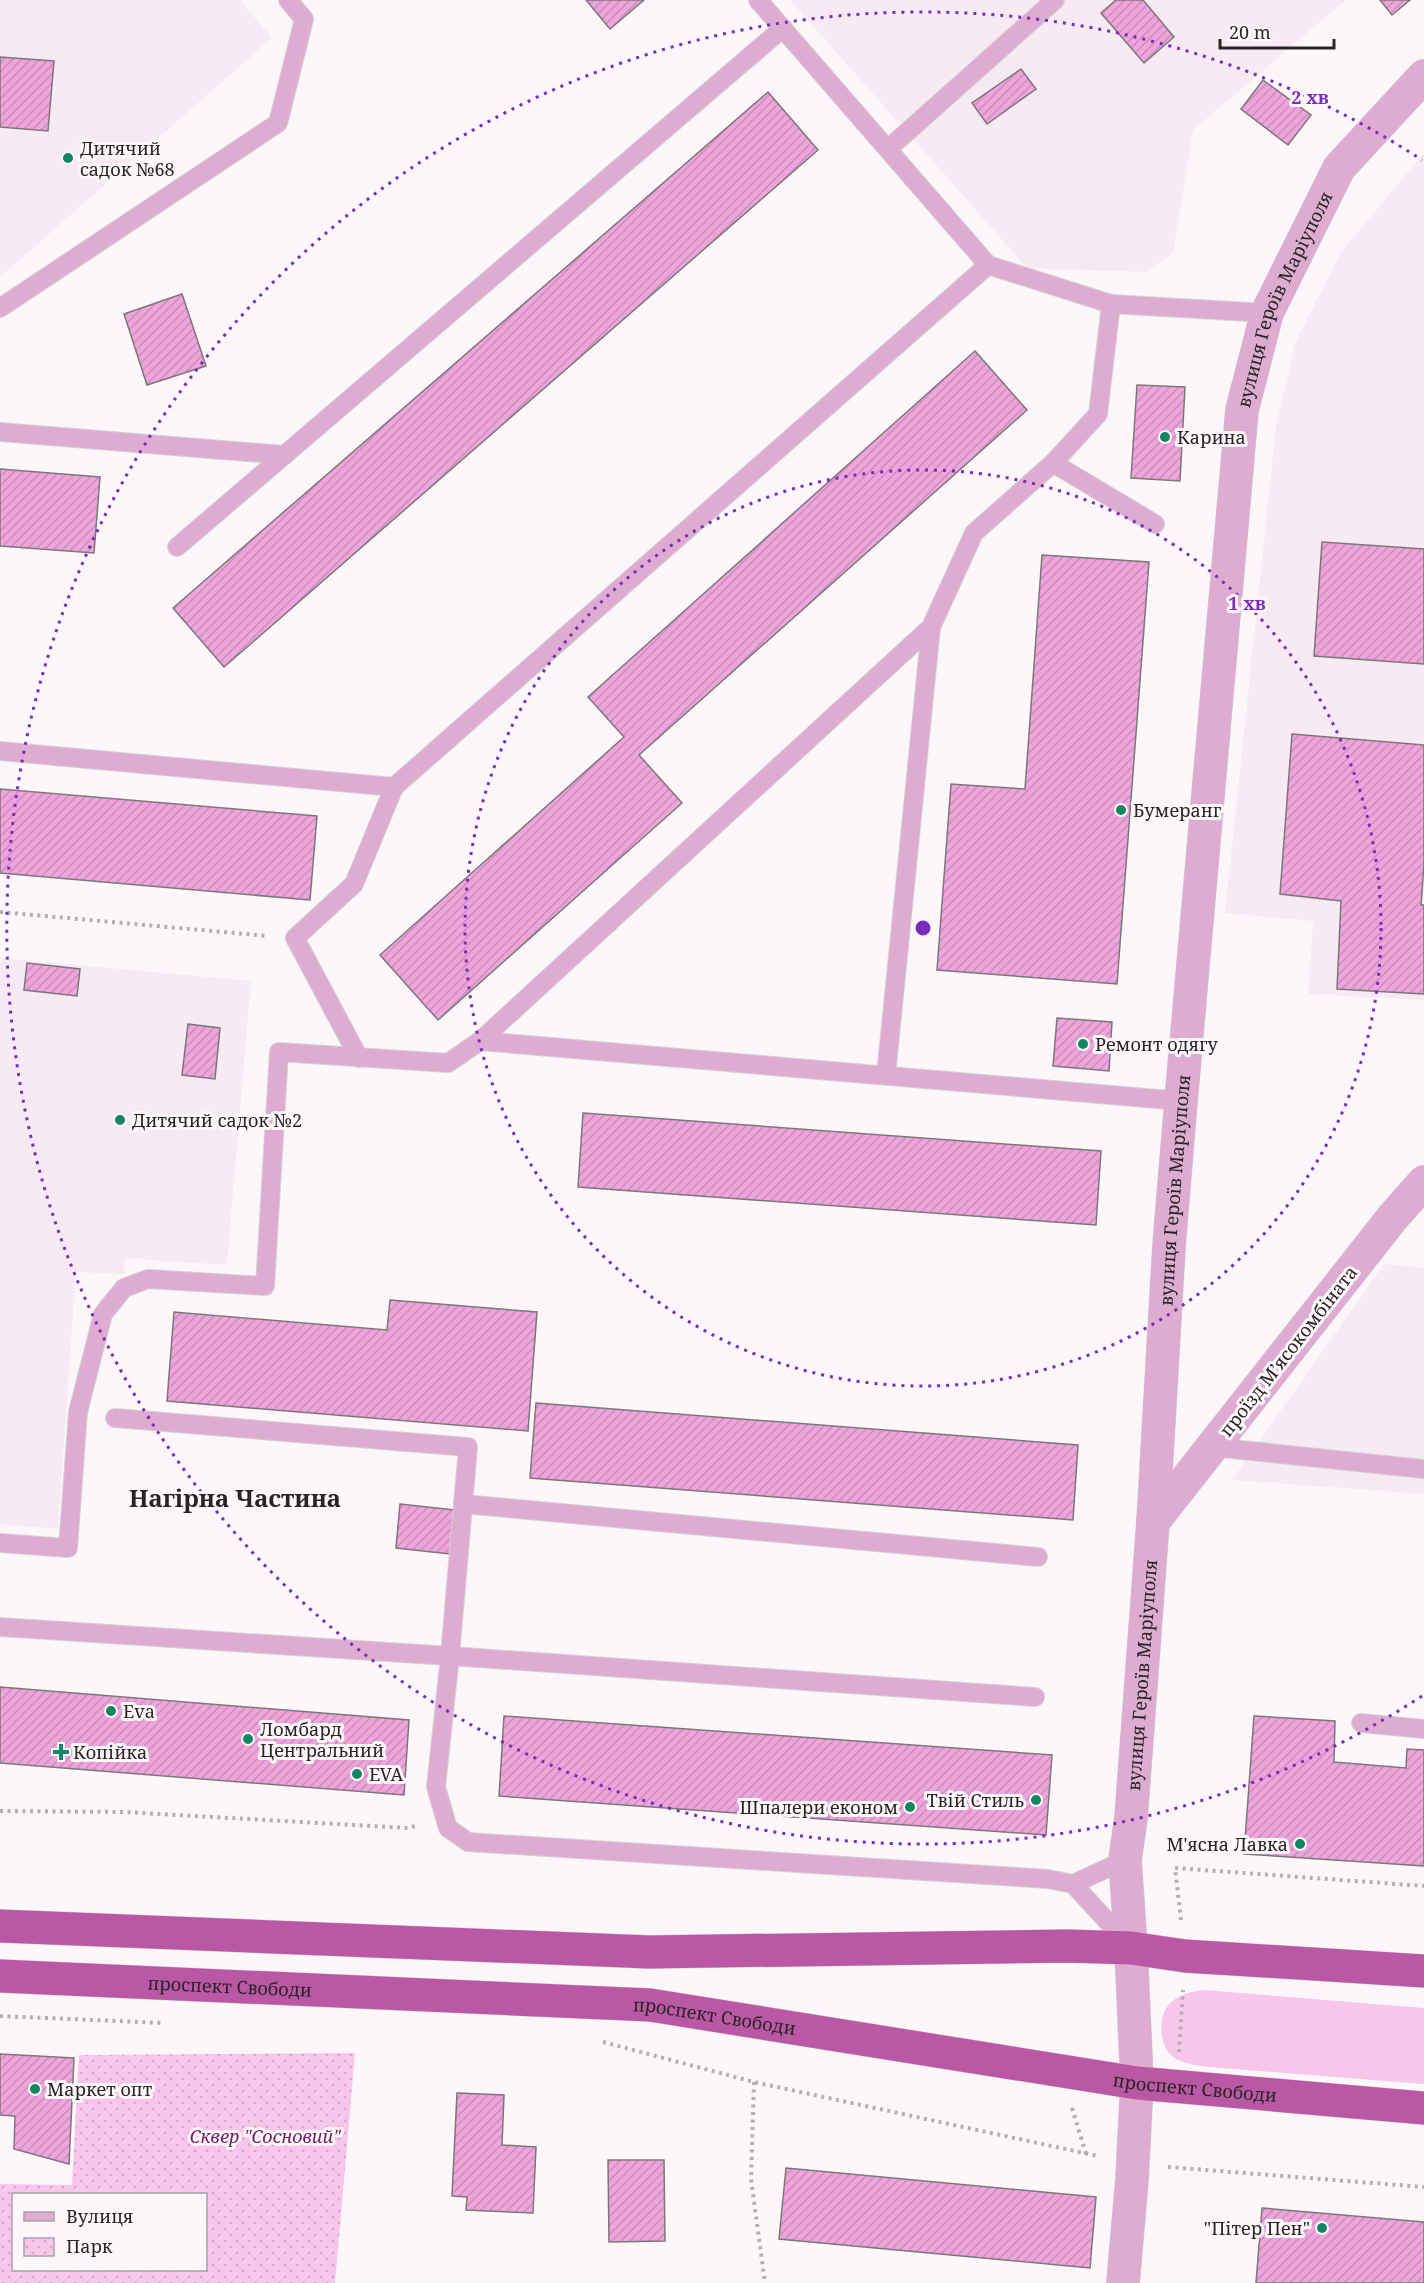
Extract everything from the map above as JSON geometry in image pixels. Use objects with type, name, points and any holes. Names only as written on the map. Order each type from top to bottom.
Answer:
[{"type":"highway","points":[[0,1926],[650,1952],[1067,1946],[1131,1948],[1185,1956],[1424,1971]]},
{"type":"highway","name":"проспект Свободи","points":[[0,1976],[650,2005],[1137,2083],[1424,2108]]},
{"type":"street","name":"вулиця Героїв Маріуполя","points":[[1123,2283],[1137,2083],[1125,1860],[1131,1818],[1153,1522],[1169,1246],[1242,410],[1267,313],[1339,168],[1424,76]]},
{"type":"street","name":"проїзд Мʼясокомбіната","points":[[1153,1522],[1379,1235],[1424,1182]]},
{"type":"lane","points":[[0,308],[278,123],[304,19],[288,0]]},
{"type":"lane","points":[[758,0],[988,265],[1111,304],[1267,313]]},
{"type":"lane","points":[[888,149],[1055,0]]},
{"type":"lane","points":[[177,547],[783,28]]},
{"type":"lane","points":[[359,1058],[295,938],[354,884],[394,788],[988,265]]},
{"type":"lane","points":[[886,1076],[931,627],[974,533],[1053,463],[1098,414],[1111,304]]},
{"type":"lane","points":[[0,432],[285,455]]},
{"type":"lane","points":[[1053,463],[1155,524]]},
{"type":"lane","points":[[0,1542],[68,1548],[78,1412],[103,1314],[124,1288],[148,1279],[265,1286],[279,1052],[448,1063],[480,1041],[931,627]]},
{"type":"lane","points":[[0,751],[394,788]]},
{"type":"lane","points":[[480,1041],[1181,1101]]},
{"type":"lane","points":[[115,1418],[468,1447],[436,1786],[448,1828],[468,1842],[1048,1879],[1073,1884],[1125,1860]]},
{"type":"lane","points":[[1213,1447],[1424,1469]]},
{"type":"lane","points":[[463,1504],[1038,1557]]},
{"type":"lane","points":[[0,1627],[1035,1697]]},
{"type":"lane","points":[[1361,1724],[1424,1729]]},
{"type":"lane","points":[[1073,1884],[1131,1948]]},
{"type":"path","points":[[0,912],[295,938]]},
{"type":"path","points":[[0,1811],[124,1812],[408,1828],[446,1819]]},
{"type":"path","points":[[1177,2086],[1185,1956],[1175,1868],[1424,1886]]},
{"type":"path","points":[[0,2016],[167,2023]]},
{"type":"path","points":[[596,2040],[754,2082],[1133,2164],[1424,2187]]},
{"type":"path","points":[[754,2082],[751,2180],[765,2283]]},
{"type":"path","points":[[1169,2167],[1170,2155]]},
{"type":"shaded area","name":"Дитячий садок №68","points":[[0,0],[240,0],[272,38],[0,277]]},
{"type":"shaded area","points":[[790,0],[1346,0],[1193,130],[1173,253],[1147,272],[1027,268]]},
{"type":"shaded area","points":[[1424,153],[1424,1000],[1308,994],[1313,921],[1225,913],[1276,426],[1296,341],[1341,252]]},
{"type":"shaded area","name":"Дитячий садок №2","points":[[0,958],[251,981],[227,1265],[125,1258],[124,1274],[76,1272],[58,1529],[0,1524]]},
{"type":"shaded area","points":[[1384,1264],[1424,1268],[1424,1494],[1232,1480]]},
{"type":"green space","points":[[1204,1990],[1424,2008],[1424,2084],[1209,2067],[1182,2062],[1173,2057],[1165,2047],[1162,2035],[1163,2016],[1166,2008],[1177,1998]]},
{"type":"green space","name":"Сквер \"Сосновий\"","points":[[355,2053],[335,2283],[0,2283],[0,2184],[72,2185],[79,2055]]},
{"type":"building","points":[[586,0],[644,0],[610,29]]},
{"type":"building","points":[[1116,0],[1143,0],[1174,37],[1144,63],[1101,13]]},
{"type":"building","points":[[1380,0],[1410,0],[1392,15]]},
{"type":"building","points":[[0,57],[54,61],[48,131],[0,127]]},
{"type":"building","points":[[1021,69],[1036,89],[987,124],[972,103]]},
{"type":"building","points":[[1263,80],[1311,115],[1288,145],[1241,109]]},
{"type":"building","points":[[768,92],[818,150],[224,667],[173,608]]},
{"type":"building","points":[[182,294],[206,366],[147,385],[124,314]]},
{"type":"building","points":[[975,351],[1027,410],[639,755],[682,803],[438,1020],[380,955],[624,737],[588,697]]},
{"type":"building","points":[[1137,385],[1185,387],[1180,481],[1131,478]]},
{"type":"building","points":[[0,469],[100,477],[94,553],[0,546]]},
{"type":"building","points":[[1322,542],[1424,549],[1424,664],[1314,656]]},
{"type":"building","points":[[1042,555],[1149,562],[1117,984],[937,970],[951,784],[1025,789]]},
{"type":"building","points":[[1292,734],[1424,745],[1424,864],[1421,905],[1424,905],[1424,994],[1337,989],[1341,901],[1280,894]]},
{"type":"building","points":[[0,789],[317,816],[310,900],[0,873]]},
{"type":"building","points":[[27,963],[80,969],[77,996],[24,990]]},
{"type":"building","name":"Ремонт одягу","points":[[1057,1018],[1112,1022],[1109,1071],[1053,1066]]},
{"type":"building","points":[[188,1024],[220,1028],[215,1079],[182,1075]]},
{"type":"building","points":[[583,1113],[1101,1151],[1096,1225],[578,1187]]},
{"type":"building","points":[[390,1300],[537,1312],[528,1431],[167,1401],[174,1312],[387,1330]]},
{"type":"building","points":[[536,1403],[1078,1445],[1073,1520],[530,1478]]},
{"type":"building","points":[[400,1504],[454,1510],[450,1554],[396,1548]]},
{"type":"building","points":[[0,1687],[409,1720],[404,1795],[0,1763]]},
{"type":"building","points":[[504,1716],[1052,1755],[1046,1835],[499,1796]]},
{"type":"building","points":[[1254,1716],[1335,1721],[1334,1762],[1406,1768],[1407,1749],[1424,1750],[1424,1866],[1244,1854]]},
{"type":"building","points":[[0,2054],[74,2058],[69,2164],[14,2149],[15,2116],[0,2115]]},
{"type":"building","points":[[457,2093],[504,2095],[502,2145],[536,2147],[533,2213],[466,2210],[467,2197],[452,2196]]},
{"type":"building","points":[[608,2160],[664,2160],[665,2241],[609,2242]]},
{"type":"building","points":[[786,2168],[1096,2197],[1090,2268],[779,2239]]},
{"type":"building","points":[[1262,2208],[1424,2222],[1424,2283],[1256,2283]]},
{"type":"place","name":"Дитячий садок №68","points":[[68,158]]},
{"type":"place","name":"Карина","points":[[1165,437]]},
{"type":"place","name":"Бумеранг","points":[[1121,810]]},
{"type":"place","name":"Ремонт одягу","points":[[1083,1044]]},
{"type":"place","name":"Дитячий садок №2","points":[[120,1120]]},
{"type":"place","name":"Eva","points":[[111,1711]]},
{"type":"place","name":"Ломбард Центральний","points":[[248,1739]]},
{"type":"place","name":"Копійка","points":[[61,1752]]},
{"type":"place","name":"EVA","points":[[357,1774]]},
{"type":"place","name":"Твій Стиль","points":[[1036,1800]]},
{"type":"place","name":"Шпалери економ","points":[[910,1807]]},
{"type":"place","name":"М'ясна Лавка","points":[[1300,1844]]},
{"type":"place","name":"Маркет опт","points":[[35,2089]]},
{"type":"place","name":"\"Пітер Пен\"","points":[[1322,2228]]},
{"type":"district","name":"Нагірна Частина","points":[[235,1497]]}]
